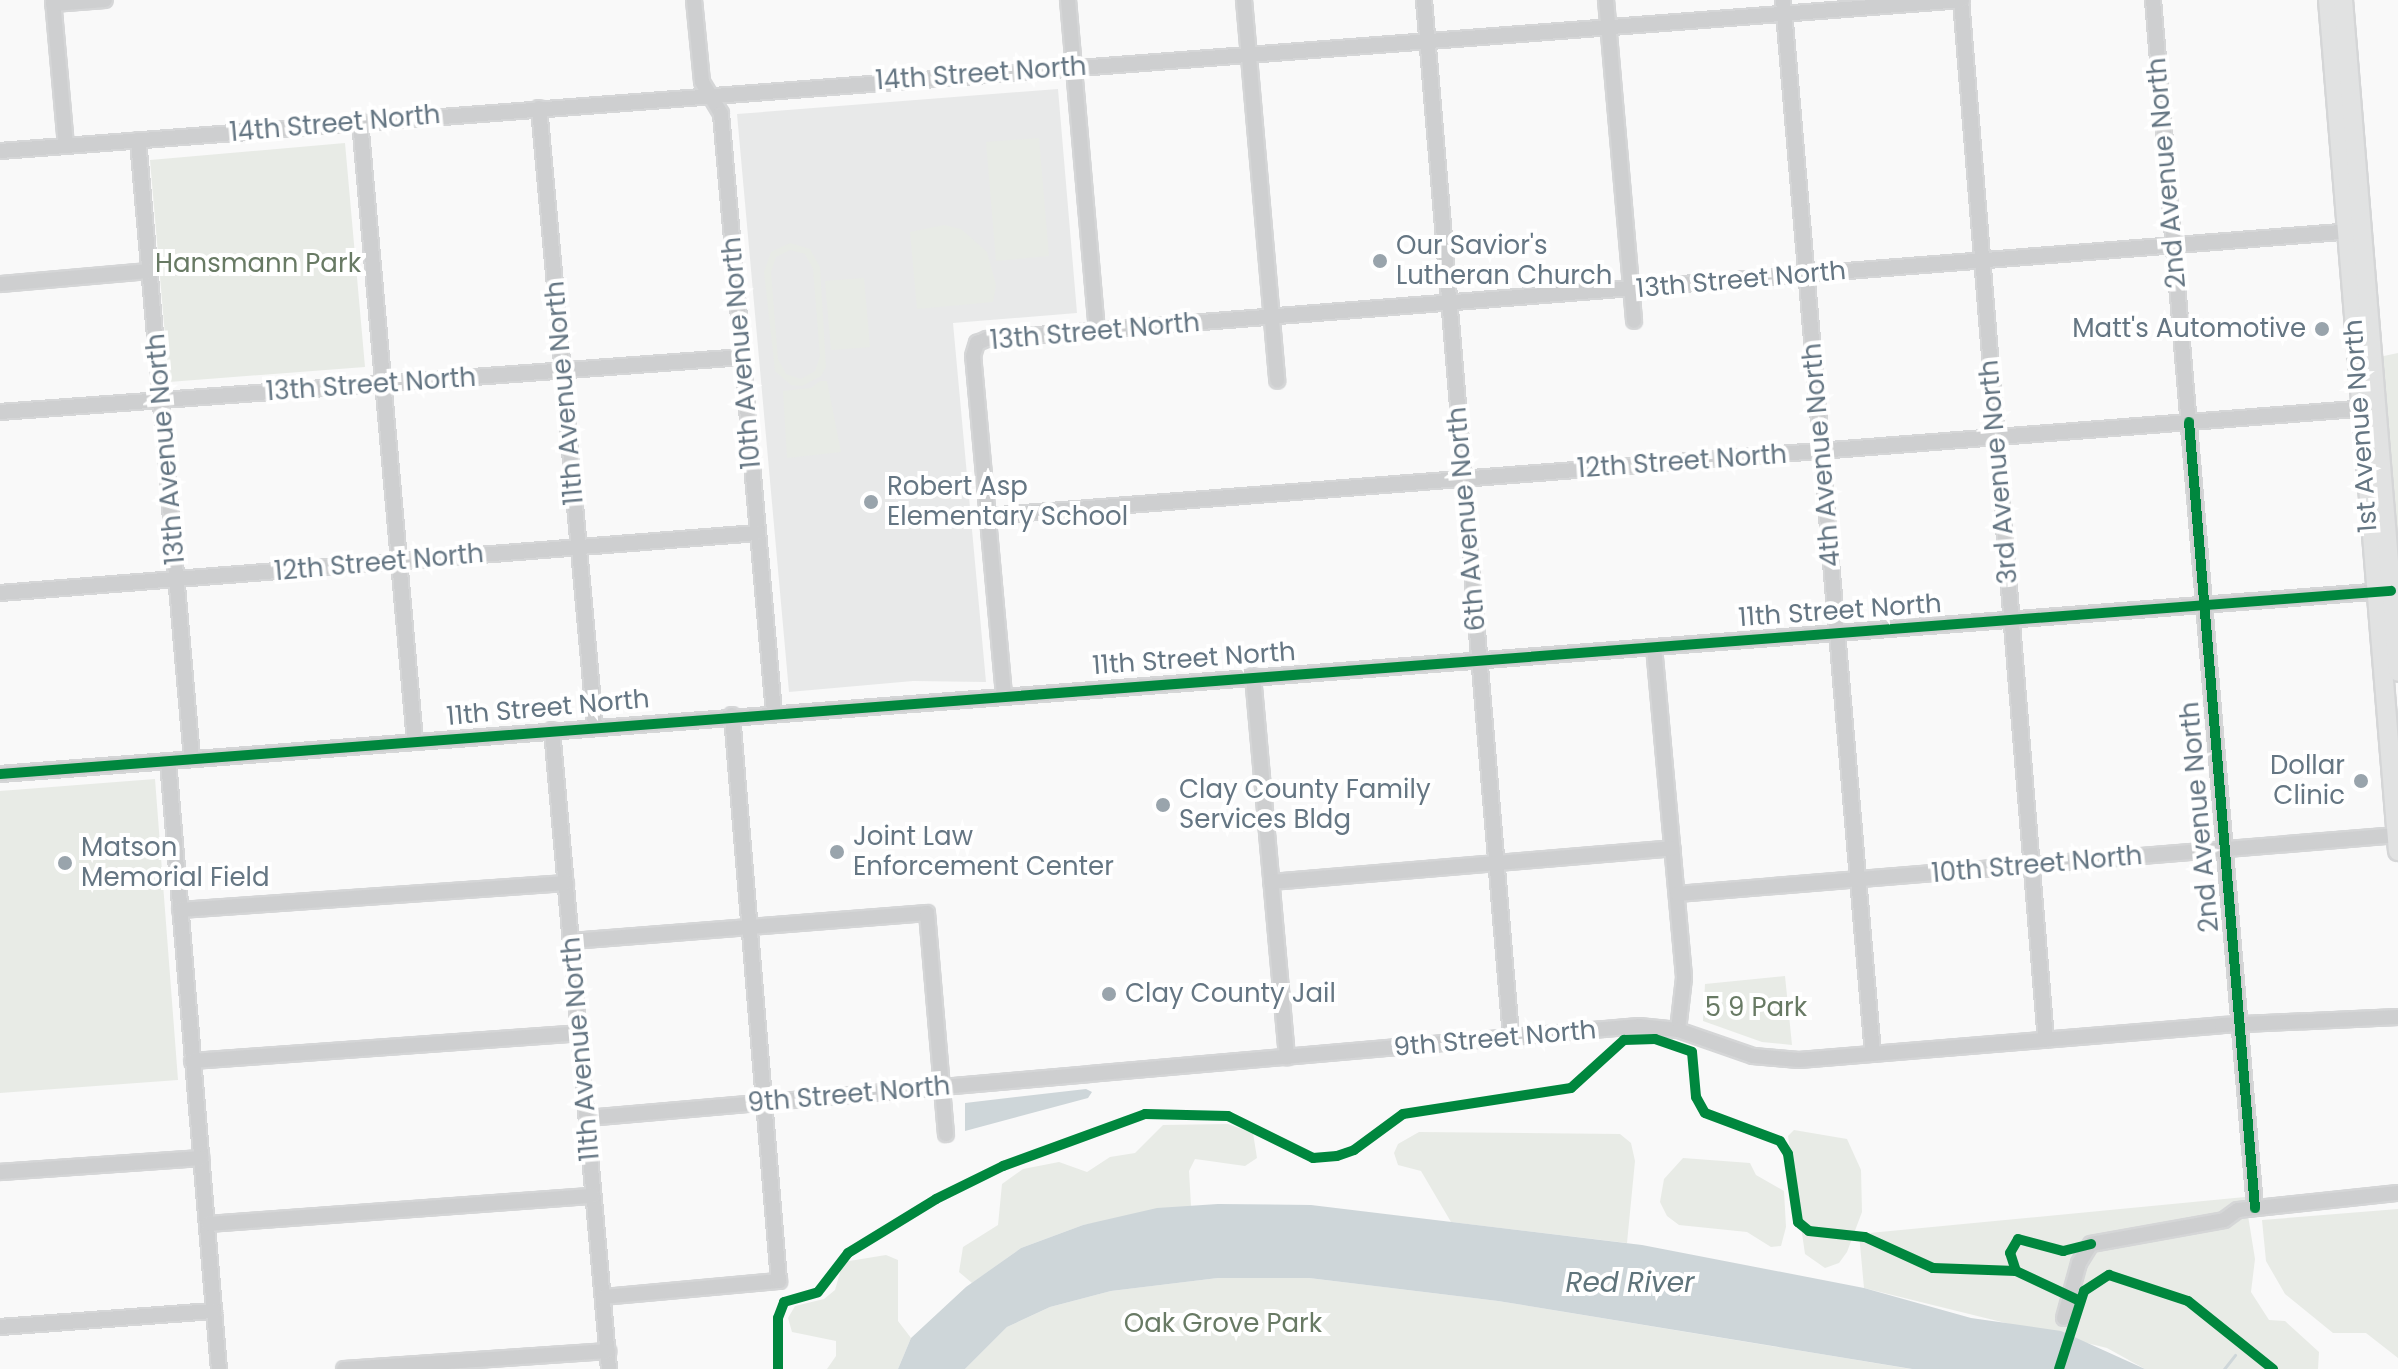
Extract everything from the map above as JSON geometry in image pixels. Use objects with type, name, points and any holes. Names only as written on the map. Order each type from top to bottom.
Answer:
[{"type":"main road","name":"1st Avenue North","points":[[2328,0],[2355,232]]},
{"type":"main road","name":"1st Avenue North","points":[[2343,0],[2355,232],[2383,591],[2398,840]]},
{"type":"main road","name":"1st Avenue North","points":[[2383,591],[2398,672]]},
{"type":"street","points":[[66,145],[53,2],[105,0]]},
{"type":"street","name":"10th Avenue North","points":[[694,0],[702,82],[721,114],[774,712]]},
{"type":"street","points":[[1068,0],[1097,331]]},
{"type":"street","points":[[1244,0],[1277,381]]},
{"type":"street","name":"6th Avenue North","points":[[1424,0],[1511,1037]]},
{"type":"street","points":[[1606,0],[1634,321]]},
{"type":"street","name":"14th Street North","points":[[0,151],[1609,27],[1784,7],[1961,0]]},
{"type":"street","name":"3rd Avenue North","points":[[1961,0],[2046,1040]]},
{"type":"street","name":"2nd Avenue North","points":[[2153,0],[2255,1208]]},
{"type":"street","name":"4th Avenue North","points":[[1784,7],[1873,1054]]},
{"type":"street","name":"11th Avenue North","points":[[539,108],[595,726]]},
{"type":"street","points":[[360,121],[415,741]]},
{"type":"street","name":"13th Avenue North","points":[[138,140],[192,759]]},
{"type":"street","name":"13th Street North","points":[[987,516],[973,356],[977,343],[2355,232]]},
{"type":"street","points":[[0,284],[150,271]]},
{"type":"street","name":"13th Street North","points":[[0,412],[743,357]]},
{"type":"street","name":"12th Street North","points":[[987,516],[2368,408]]},
{"type":"street","points":[[987,516],[1004,695]]},
{"type":"street","name":"12th Street North","points":[[0,593],[758,533]]},
{"type":"street","name":"11th Street North","points":[[0,774],[732,715],[2383,591]]},
{"type":"street","points":[[1654,647],[1685,995],[1678,1030]]},
{"type":"street","points":[[1253,676],[1287,1057]]},
{"type":"street","points":[[603,1297],[779,1281],[732,715]]},
{"type":"street","name":"11th Avenue North","points":[[552,730],[609,1369]]},
{"type":"street","points":[[168,761],[219,1369]]},
{"type":"street","name":"10th Street North","points":[[1677,894],[2225,849],[2398,840]]},
{"type":"street","points":[[1271,882],[1673,848]]},
{"type":"street","points":[[180,910],[566,883]]},
{"type":"street","points":[[572,941],[927,913],[946,1134]]},
{"type":"street","name":"9th Street North","points":[[587,1118],[1639,1026],[1678,1030],[1775,1060],[2398,1017]]},
{"type":"street","points":[[192,1061],[579,1033]]},
{"type":"street","points":[[0,1172],[202,1158]]},
{"type":"street","points":[[2064,1318],[2079,1263],[2091,1244],[2224,1220],[2238,1210],[2398,1193]]},
{"type":"street","points":[[208,1224],[593,1196]]},
{"type":"street","points":[[0,1327],[214,1311]]},
{"type":"street","points":[[344,1369],[608,1351]]},
{"type":"shaded area","name":"Robert Asp Elementary School","points":[[1058,89],[1077,313],[953,323],[986,682],[913,681],[789,692],[737,114]]},
{"type":"green space","points":[[1039,138],[1049,256],[996,261],[986,142]]},
{"type":"green space","name":"Hansmann Park","points":[[345,143],[365,367],[169,382],[150,160]]},
{"type":"green space","points":[[944,225],[961,229],[987,252],[996,285],[993,302],[917,309],[910,232]]},
{"type":"green space","points":[[790,243],[810,249],[820,267],[826,367],[821,376],[802,386],[791,385],[775,371],[764,272],[771,252]],"holes":[[[790,250],[805,254],[813,269],[820,356],[815,371],[801,379],[786,374],[778,359],[771,272],[776,257]]]},
{"type":"green space","points":[[864,278],[870,347],[831,350],[825,281]]},
{"type":"green space","points":[[2398,353],[2398,546],[2379,357]]},
{"type":"green space","points":[[820,381],[827,381],[841,452],[787,458],[783,391],[811,388]]},
{"type":"green space","points":[[155,779],[178,1080],[0,1093],[0,791]]},
{"type":"green space","name":"5 9 Park","points":[[1785,976],[1792,1045],[1762,1042],[1703,1021],[1705,984]]},
{"type":"green space","points":[[1228,1124],[1253,1133],[1257,1158],[1245,1166],[1195,1159],[1189,1171],[1191,1206],[1083,1225],[1021,1248],[972,1283],[959,1272],[963,1247],[998,1225],[1002,1184],[1023,1169],[1059,1162],[1087,1172],[1110,1157],[1135,1153],[1163,1125]]},
{"type":"green space","points":[[1794,1130],[1847,1139],[1861,1170],[1862,1212],[1847,1252],[1839,1263],[1825,1268],[1805,1254],[1788,1136]]},
{"type":"green space","points":[[1419,1132],[1620,1134],[1631,1143],[1635,1161],[1627,1243],[1451,1222],[1421,1171],[1398,1165],[1394,1153],[1398,1144]]},
{"type":"green space","points":[[1683,1158],[1750,1163],[1756,1175],[1784,1191],[1786,1227],[1781,1246],[1771,1247],[1747,1232],[1679,1225],[1667,1216],[1660,1202],[1664,1179]]},
{"type":"green space","points":[[2245,1197],[2255,1259],[2251,1292],[2269,1320],[2285,1321],[2319,1352],[2318,1369],[2145,1369],[2107,1348],[1864,1288],[1859,1234]]},
{"type":"green space","points":[[2398,1209],[2398,1358],[2366,1333],[2333,1333],[2285,1294],[2266,1261],[2262,1220]]},
{"type":"green space","points":[[886,1255],[898,1260],[898,1321],[911,1338],[898,1369],[827,1369],[836,1356],[836,1341],[792,1332],[788,1318],[795,1306],[824,1299],[835,1290],[843,1262]]},
{"type":"green space","name":"Oak Grove Park","points":[[1218,1278],[1309,1278],[1498,1301],[1911,1369],[965,1369],[1007,1327],[1050,1307],[1111,1291]]},
{"type":"water","points":[[1086,1089],[1092,1092],[1088,1098],[965,1131],[965,1103]]},
{"type":"water","name":"Red River","points":[[1218,1204],[1311,1205],[1642,1245],[1864,1288],[1971,1318],[2061,1331],[2145,1369],[1912,1369],[1498,1301],[1309,1278],[1218,1278],[1111,1291],[1050,1307],[1007,1327],[965,1369],[898,1369],[911,1338],[966,1287],[1021,1248],[1083,1225],[1157,1208]]},
{"type":"waterway","points":[[2224,1369],[2235,1355]]},
{"type":"cycle path","points":[[2189,422],[2255,1208]]},
{"type":"cycle path","points":[[0,774],[2391,591]]},
{"type":"cycle path","points":[[778,1369],[778,1318],[784,1302],[818,1292],[848,1253],[936,1199],[1003,1166],[1145,1114],[1228,1116],[1313,1158],[1337,1156],[1354,1150],[1403,1114],[1571,1088],[1624,1040],[1655,1039],[1692,1052],[1696,1097],[1705,1113],[1780,1141],[1788,1154],[1798,1222],[1809,1231],[1865,1237],[1933,1268],[2016,1271],[2080,1301]]},
{"type":"cycle path","points":[[2016,1271],[2010,1253],[2018,1239],[2063,1251],[2091,1244]]},
{"type":"cycle path","points":[[2059,1369],[2084,1291],[2109,1275],[2188,1301],[2273,1369]]},
{"type":"place","name":"Our Savior's Lutheran Church","points":[[1380,261]]},
{"type":"place","name":"Matt's Automotive","points":[[2322,329]]},
{"type":"place","name":"Robert Asp Elementary School","points":[[871,502]]},
{"type":"place","name":"Dollar Clinic","points":[[2361,781]]},
{"type":"place","name":"Clay County Family Services Bldg","points":[[1163,805]]},
{"type":"place","name":"Joint Law Enforcement Center","points":[[837,852]]},
{"type":"place","name":"Matson Memorial Field","points":[[65,863]]},
{"type":"place","name":"Clay County Jail","points":[[1109,994]]}]
